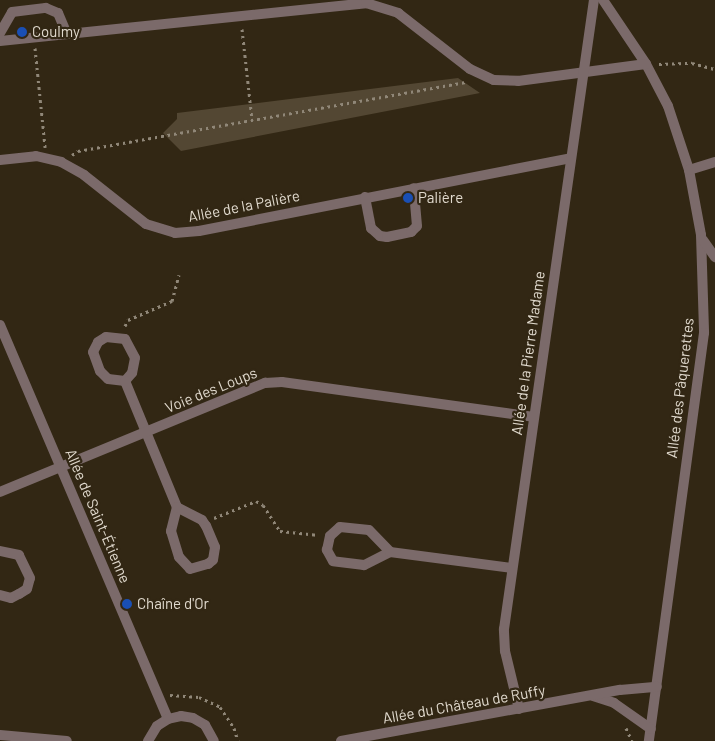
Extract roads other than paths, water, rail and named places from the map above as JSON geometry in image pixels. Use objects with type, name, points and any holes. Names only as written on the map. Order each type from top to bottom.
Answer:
[{"type":"street","name":"Allée de la Pierre Madame","points":[[519,709],[504,640],[511,568],[594,0]]},
{"type":"street","name":"Allée des Pâquerettes","points":[[603,0],[646,64],[668,106],[689,170],[701,235],[704,332],[649,741]]},
{"type":"street","points":[[0,41],[353,3],[384,7],[486,78],[518,81],[583,74],[646,64]]},
{"type":"street","points":[[0,33],[12,12],[46,8],[58,14],[67,34]]},
{"type":"street","name":"Allée de la Palière","points":[[0,160],[46,157],[61,162],[84,175],[146,224],[175,233],[199,231],[571,158]]},
{"type":"street","points":[[689,170],[715,162]]},
{"type":"street","points":[[365,197],[371,228],[380,236],[387,237],[411,232],[416,226],[414,188]]},
{"type":"street","points":[[701,235],[706,247],[715,257]]},
{"type":"street","name":"Allée de Saint-Étienne","points":[[0,325],[168,719]]},
{"type":"street","points":[[120,336],[125,339],[135,358],[132,373],[124,381],[108,379],[100,371],[93,352],[98,342],[106,337],[120,336]]},
{"type":"street","points":[[124,381],[177,507],[172,539],[179,557],[190,569],[213,560],[215,547],[202,520],[177,507]]},
{"type":"street","name":"Voie des Loups","points":[[0,492],[257,386],[274,382],[534,417]]},
{"type":"street","points":[[390,552],[369,530],[340,527],[330,536],[327,550],[333,561],[364,565],[390,552],[511,568]]},
{"type":"street","points":[[0,550],[19,555],[30,578],[27,589],[19,594],[11,598],[0,594]]},
{"type":"street","name":"Allée du Château de Ruffy","points":[[341,741],[592,695],[657,687]]},
{"type":"street","points":[[592,695],[614,703],[651,729]]},
{"type":"street","points":[[148,741],[157,726],[168,719],[194,718],[205,725],[214,741]]},
{"type":"street","points":[[0,735],[68,741]]},
{"type":"place","name":"Coulmy","points":[[22,32]]},
{"type":"place","name":"Palière","points":[[408,198]]},
{"type":"place","name":"Chaîne d'Or","points":[[127,604]]}]
